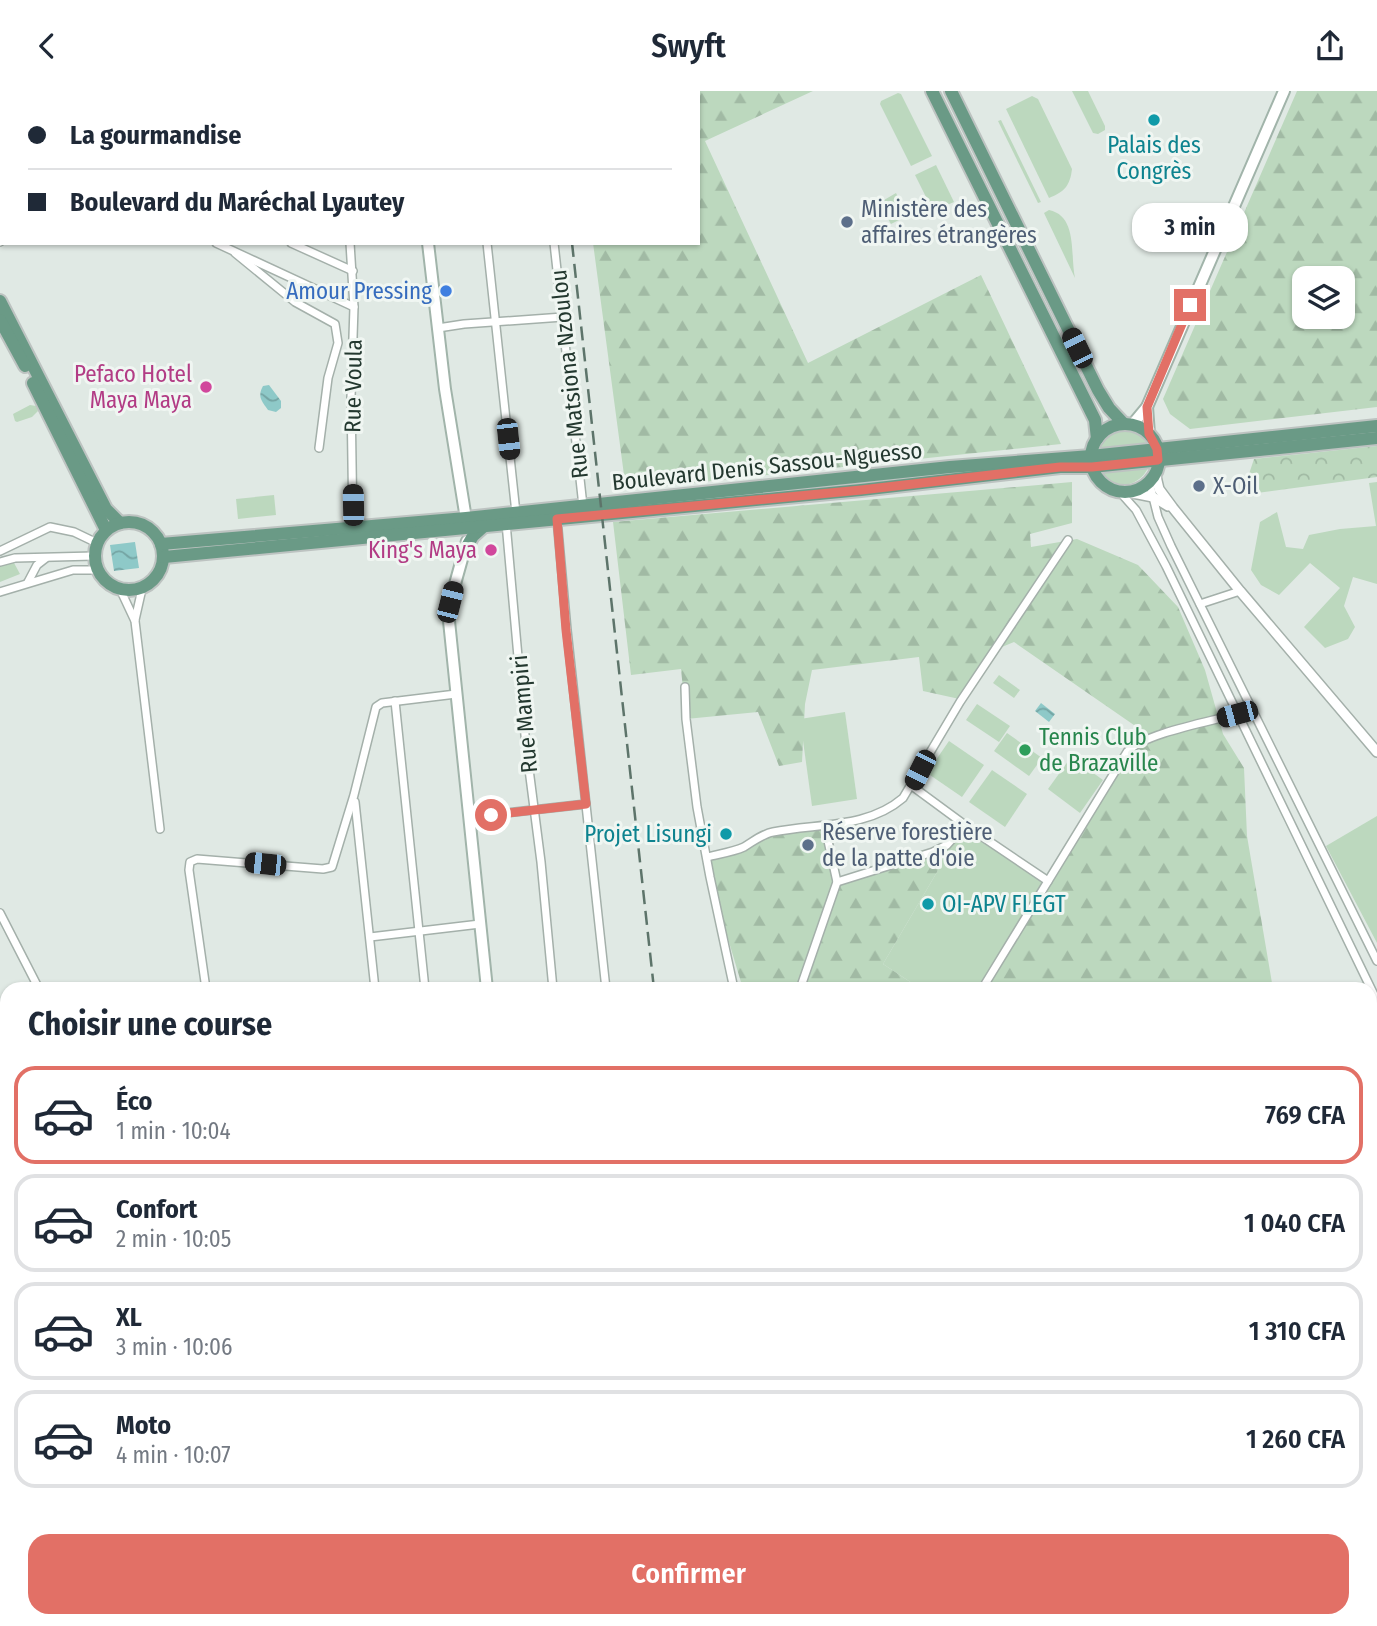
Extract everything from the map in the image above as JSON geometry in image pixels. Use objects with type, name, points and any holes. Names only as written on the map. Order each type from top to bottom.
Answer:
[{"type":"main road","points":[[932,91],[1095,420],[1097,439],[1092,462],[1102,483],[1124,491],[1136,490],[1155,466],[1147,407]]},
{"type":"main road","points":[[951,91],[1098,390],[1109,408],[1128,424],[1149,434]]},
{"type":"main road","points":[[1097,439],[1104,431],[1128,424],[1147,407],[1284,91]]},
{"type":"main road","points":[[428,245],[464,524],[464,553]]},
{"type":"main road","points":[[0,302],[106,509],[120,523]]},
{"type":"main road","points":[[0,320],[106,530]]},
{"type":"main road","name":"Boulevard Denis Sassou-Nguesso","points":[[1155,466],[1377,426]]},
{"type":"main road","name":"Boulevard Denis Sassou-Nguesso","points":[[163,551],[464,524],[516,513],[950,467],[1092,462],[1155,466],[1377,438]]},
{"type":"main road","name":"Boulevard Denis Sassou-Nguesso","points":[[163,551],[354,529],[464,524],[483,527],[861,490],[1092,462]]},
{"type":"main road","points":[[134,522],[147,527],[156,534],[163,551],[160,570],[153,581],[142,589],[128,591],[104,581],[96,556],[106,530],[120,523],[134,522]]},
{"type":"main road","points":[[483,527],[472,536],[464,553],[449,610],[486,982]]},
{"type":"street","points":[[220,245],[354,307]]},
{"type":"street","points":[[295,245],[353,271]]},
{"type":"street","name":"Rue Voula","points":[[350,245],[354,307],[351,397],[354,529]]},
{"type":"street","points":[[487,245],[516,513]]},
{"type":"street","name":"Rue Matsiona Nzoulou","points":[[554,245],[583,506]]},
{"type":"street","points":[[235,253],[295,302],[335,324],[338,343],[328,377],[319,448]]},
{"type":"street","points":[[438,328],[563,317]]},
{"type":"street","points":[[1155,466],[1153,498],[1158,516],[1377,961]]},
{"type":"street","points":[[1155,466],[1159,489],[1173,508],[1377,752]]},
{"type":"street","points":[[1124,491],[1153,498],[1173,508]]},
{"type":"street","points":[[1124,491],[1157,547],[1368,982]]},
{"type":"street","points":[[557,519],[566,630],[605,982]]},
{"type":"street","name":"Rue Mampiri","points":[[506,523],[526,746],[552,982]]},
{"type":"street","points":[[0,551],[50,527],[74,532],[96,556]]},
{"type":"street","points":[[707,857],[737,849],[773,832],[825,827],[871,816],[903,798],[960,702],[1068,540]]},
{"type":"street","points":[[0,562],[15,558],[96,556]]},
{"type":"street","points":[[0,592],[73,570],[96,556]]},
{"type":"street","points":[[28,582],[37,565],[46,558]]},
{"type":"street","points":[[120,589],[135,621],[160,829]]},
{"type":"street","points":[[135,621],[142,589]]},
{"type":"street","points":[[1200,604],[1240,591]]},
{"type":"street","points":[[685,687],[686,719],[707,857],[733,982]]},
{"type":"street","points":[[205,982],[190,862],[197,859],[228,860],[327,869],[334,863],[376,707],[382,703],[456,694]]},
{"type":"street","points":[[395,701],[424,982]]},
{"type":"street","points":[[986,982],[1127,752],[1136,743],[1158,735],[1237,714]]},
{"type":"street","points":[[912,786],[1048,881]]},
{"type":"street","points":[[354,795],[373,982]]},
{"type":"street","points":[[469,817],[586,804]]},
{"type":"street","points":[[837,882],[933,852],[947,845],[965,825]]},
{"type":"street","points":[[802,982],[837,882],[825,827]]},
{"type":"street","points":[[0,913],[34,982]]},
{"type":"street","points":[[370,937],[480,924]]},
{"type":"green space","points":[[700,91],[813,91],[705,141],[808,363],[981,275],[1061,444],[626,490],[593,245],[700,245]]},
{"type":"green space","points":[[1072,91],[1088,91],[1105,130],[1098,134],[1093,133]]},
{"type":"green space","points":[[1297,91],[1377,91],[1377,407],[1190,429],[1170,414],[1163,399]]},
{"type":"green space","points":[[898,93],[901,94],[932,156],[911,166],[880,104]]},
{"type":"green space","points":[[1032,96],[1038,99],[1072,169],[1065,188],[1049,198],[1006,109]]},
{"type":"green space","points":[[1001,120],[1041,202],[1038,203],[998,121]]},
{"type":"green space","points":[[936,165],[954,202],[933,211],[915,175]]},
{"type":"green space","points":[[896,193],[899,199],[896,201],[907,216],[891,224],[888,219],[891,217],[885,206],[882,207],[879,203]]},
{"type":"green space","points":[[1049,210],[1065,220],[1069,228],[1075,278],[1044,213]]},
{"type":"green space","points":[[30,405],[36,406],[38,411],[32,417],[15,421],[13,414]]},
{"type":"green space","points":[[1120,429],[1135,432],[1146,443],[1097,450],[1105,436]]},
{"type":"green space","points":[[1377,446],[1377,477],[1242,495],[1254,459]]},
{"type":"green space","points":[[1149,466],[1139,479],[1126,485],[1111,483],[1099,472]]},
{"type":"green space","points":[[1072,482],[1072,523],[1030,534],[1031,547],[1077,539],[1138,565],[1178,607],[1205,670],[1223,734],[1244,768],[1247,836],[1272,982],[984,982],[1144,732],[1014,642],[997,649],[964,700],[923,691],[919,657],[812,670],[805,704],[802,762],[779,766],[758,712],[686,719],[681,669],[631,675],[613,522]]},
{"type":"green space","points":[[1377,482],[1377,584],[1353,577],[1344,606],[1355,627],[1348,639],[1325,648],[1304,627],[1340,588],[1310,563],[1279,595],[1261,585],[1251,570],[1260,522],[1277,512],[1286,547],[1303,549],[1309,535],[1376,526],[1369,483]]},
{"type":"green space","points":[[274,495],[276,515],[238,519],[236,499]]},
{"type":"green space","points":[[13,561],[20,574],[0,582],[0,564]]},
{"type":"green space","points":[[999,675],[1020,690],[1014,698],[993,683]]},
{"type":"green space","points":[[977,704],[1010,726],[999,742],[966,720]]},
{"type":"green space","points":[[845,712],[857,799],[812,806],[800,719]]},
{"type":"green space","points":[[1007,733],[1042,758],[1029,776],[994,751]]},
{"type":"green space","points":[[949,741],[984,765],[962,797],[927,773]]},
{"type":"green space","points":[[1071,757],[1103,780],[1080,813],[1048,789]]},
{"type":"green space","points":[[992,770],[1027,794],[1005,827],[969,802]]},
{"type":"green space","points":[[1377,816],[1377,943],[1326,846]]},
{"type":"green space","points":[[965,825],[1048,881],[984,982],[910,982],[883,964],[940,867],[947,845]]},
{"type":"green space","points":[[825,827],[837,881],[947,845],[940,867],[883,964],[910,982],[741,982],[709,875],[707,857],[727,852],[761,836]]},
{"type":"water","points":[[269,385],[281,401],[281,408],[276,412],[268,410],[261,399],[263,386]]},
{"type":"water","points":[[135,542],[139,568],[114,571],[110,545]]},
{"type":"water","points":[[1041,703],[1055,714],[1049,722],[1035,711]]},
{"type":"railway","points":[[572,245],[653,982]]},
{"type":"place","name":"Palais des Congrès","points":[[1154,120]]},
{"type":"place","name":"Ministère des affaires étrangères","points":[[847,222]]},
{"type":"place","name":"Amour Pressing","points":[[446,291]]},
{"type":"place","name":"Pefaco Hotel Maya Maya","points":[[206,387]]},
{"type":"place","name":"X-Oil","points":[[1199,486]]},
{"type":"place","name":"King's Maya","points":[[491,550]]},
{"type":"place","name":"Tennis Club de Brazaville","points":[[1025,750]]},
{"type":"place","name":"Projet Lisungi","points":[[726,834]]},
{"type":"place","name":"Réserve forestière de la patte d'oie","points":[[808,845]]},
{"type":"place","name":"OI-APV FLEGT","points":[[928,904]]},
{"type":"route","points":[[491,815],[586,804],[566,630],[557,519],[861,490],[1060,467],[1092,467],[1158,460],[1157,449],[1149,434],[1147,407],[1190,305]]}]
